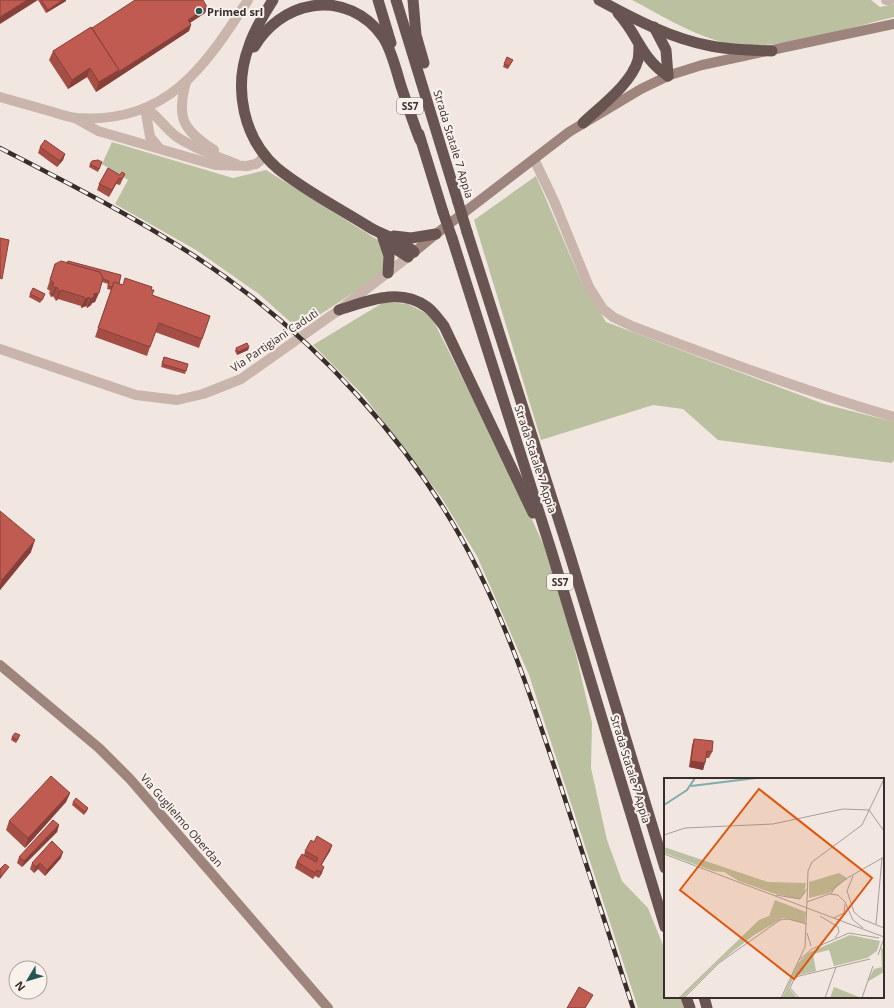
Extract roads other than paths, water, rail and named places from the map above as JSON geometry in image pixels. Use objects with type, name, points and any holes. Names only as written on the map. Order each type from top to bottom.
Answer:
[{"type":"highway","points":[[273,0],[249,46],[245,63],[242,88],[244,114],[251,134],[266,156],[278,169],[382,234],[403,243],[411,255]]},
{"type":"highway","name":"Strada Statale 7 Appia","points":[[378,0],[420,140],[551,550],[664,924]]},
{"type":"highway","name":"Strada Statale 7 Appia","points":[[396,0],[435,122],[467,232],[567,545],[664,865]]},
{"type":"highway","points":[[413,0],[416,35],[434,101],[435,122]]},
{"type":"highway","points":[[598,0],[654,27],[712,47],[772,51]]},
{"type":"highway","points":[[245,63],[260,39],[276,22],[298,8],[316,5],[330,5],[355,11],[383,37],[420,140]]},
{"type":"highway","points":[[614,8],[630,26],[646,56],[657,68],[668,76]]},
{"type":"highway","points":[[654,27],[666,50],[668,76]]},
{"type":"highway","points":[[583,123],[617,91],[633,72],[638,59],[639,45]]},
{"type":"highway","points":[[382,234],[412,238],[436,234]]},
{"type":"highway","points":[[382,234],[389,256],[388,273]]},
{"type":"highway","points":[[339,310],[376,298],[394,296],[412,299],[428,307],[444,326],[551,550]]},
{"type":"highway","points":[[686,998],[690,1008]]},
{"type":"highway","points":[[704,998],[708,1008]]},
{"type":"main road","points":[[411,255],[436,234],[583,123],[641,88],[668,76],[702,65],[894,24]]},
{"type":"main road","name":"Via Guglielmo Oberdan","points":[[0,665],[99,748],[130,779],[328,1008]]},
{"type":"street","points":[[0,97],[75,118],[106,117],[145,108],[166,97],[186,82],[209,57],[248,0]]},
{"type":"street","points":[[186,82],[181,105],[183,118],[188,129],[199,140],[238,165]]},
{"type":"street","points":[[145,108],[157,116],[175,136],[192,146],[238,165]]},
{"type":"street","points":[[145,108],[150,137],[159,148]]},
{"type":"street","points":[[75,118],[88,127],[98,131],[215,165],[256,164],[266,156]]},
{"type":"street","points":[[534,159],[554,201],[589,287],[604,309],[613,317],[634,327],[779,380],[852,405],[894,417]]},
{"type":"street","name":"Via Partigiani Caduti","points":[[0,349],[83,379],[136,395],[177,400],[203,394],[241,379],[339,310],[411,255]]},
{"type":"railway","points":[[0,148],[148,227],[196,257],[239,287],[280,320],[320,356],[357,395],[392,436],[424,479],[453,524],[478,570],[502,623],[534,706],[633,1008]]},
{"type":"place","name":"Primed srl","points":[[199,11]]}]
